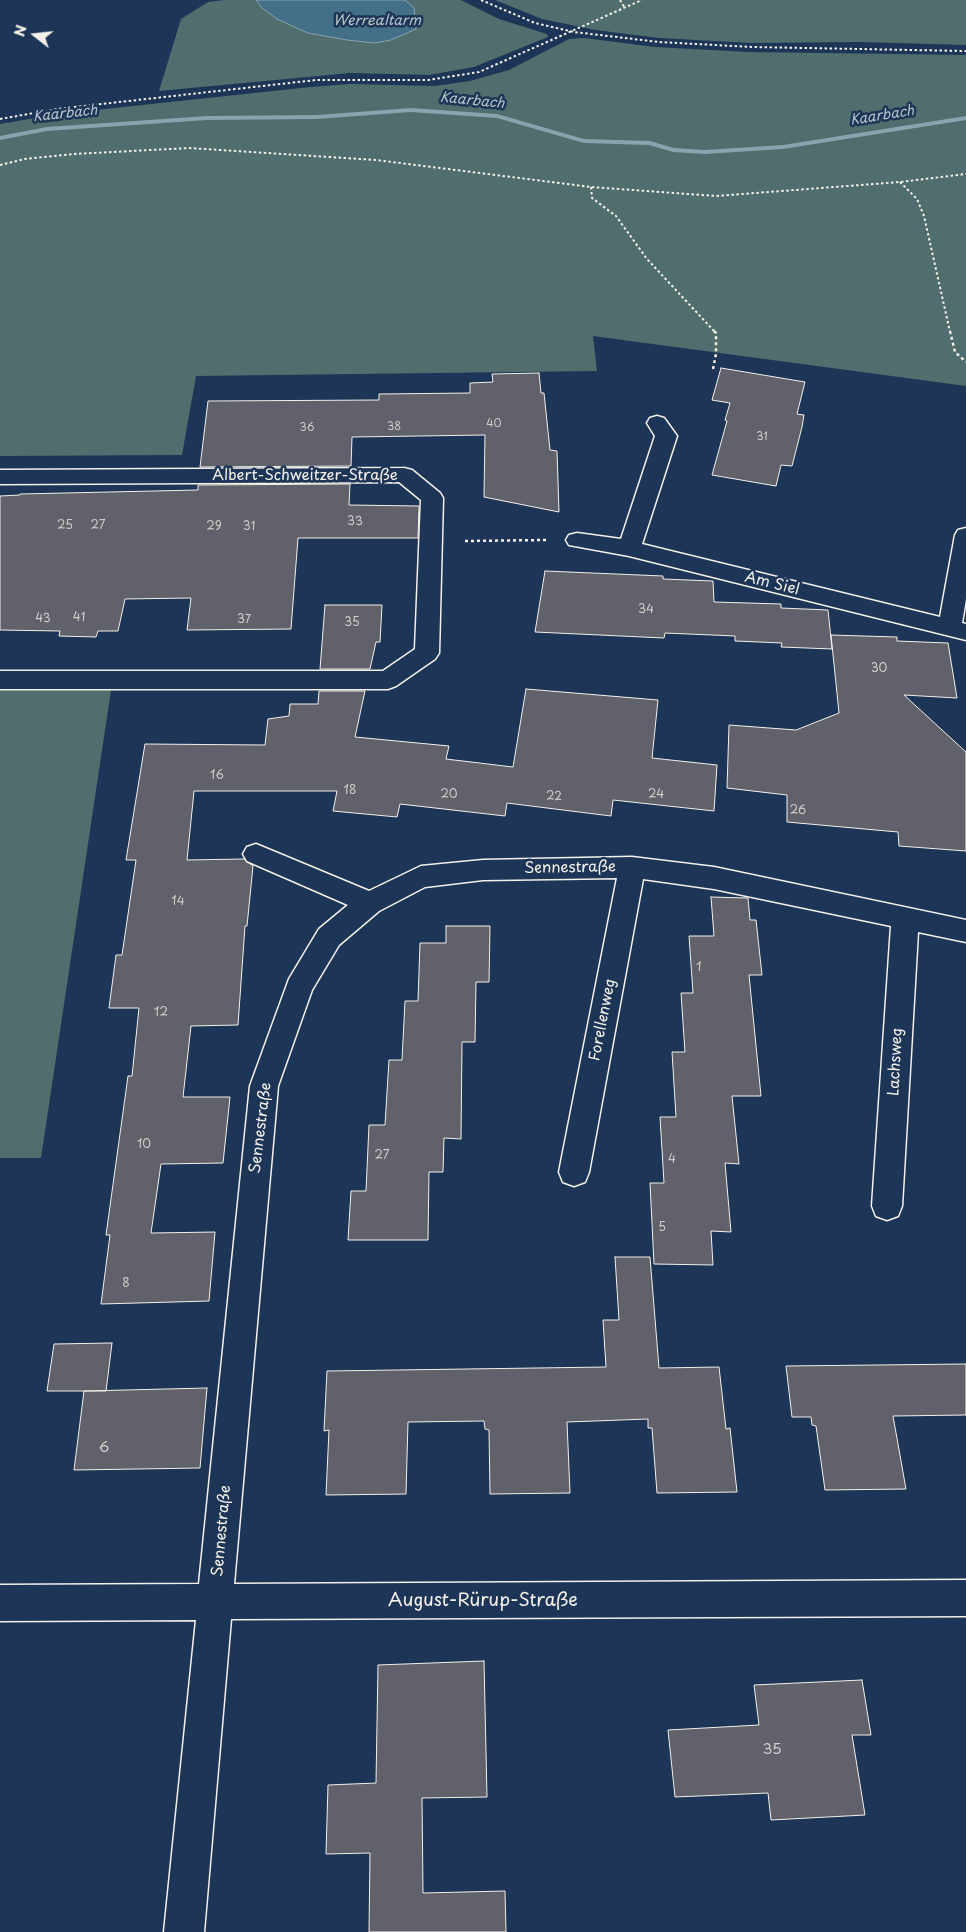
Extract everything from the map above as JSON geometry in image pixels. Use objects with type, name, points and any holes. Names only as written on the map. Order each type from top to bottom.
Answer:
[{"type":"street","points":[[629,548],[666,436],[657,423]]},
{"type":"street","name":"Albert-Schweitzer-Straße","points":[[0,477],[404,475],[432,498],[429,540],[427,653],[388,680],[0,680]]},
{"type":"street","points":[[957,630],[966,535]]},
{"type":"street","name":"Am Siel","points":[[577,540],[629,548],[957,630]]},
{"type":"street","points":[[256,854],[370,903]]},
{"type":"street","name":"Sennestraße","points":[[184,1932],[264,1086],[299,987],[329,937],[370,903],[421,877],[483,870],[632,867],[714,878],[966,931]]},
{"type":"street","name":"Forellenweg","points":[[574,1172],[632,867]]},
{"type":"street","name":"Lachsweg","points":[[887,1206],[904,917]]},
{"type":"street","name":"August-Rürup-Straße","points":[[0,1603],[966,1598]]},
{"type":"path","points":[[481,0],[535,23],[574,32],[678,43],[752,47],[966,51]]},
{"type":"path","points":[[620,0],[625,8]]},
{"type":"path","points":[[0,120],[57,109],[316,80],[428,80],[479,72],[574,32],[642,0]]},
{"type":"path","points":[[0,164],[25,159],[74,154],[189,148],[376,160],[591,187],[716,196],[900,182],[966,174]]},
{"type":"path","points":[[900,182],[917,199],[924,216],[955,352],[966,362]]},
{"type":"path","points":[[591,187],[592,198],[616,216],[647,259],[716,333],[716,354],[713,369]]},
{"type":"path","points":[[429,540],[577,540]]},
{"type":"green space","points":[[256,0],[262,8],[414,8],[405,0],[461,0],[499,19],[547,34],[548,37],[474,67],[429,75],[350,73],[159,91],[181,19],[208,2]]},
{"type":"green space","points":[[495,0],[966,0],[966,45],[857,42],[751,43],[659,38],[595,30],[542,19]]},
{"type":"green space","points":[[584,38],[655,47],[749,52],[966,55],[966,386],[593,336],[597,371],[196,376],[182,455],[0,456],[0,124],[58,114],[310,87],[350,84],[435,86],[470,81],[509,70],[569,39]]},
{"type":"green space","points":[[0,677],[113,677],[41,1158],[0,1158]]},
{"type":"water","name":"Werrealtarm","points":[[256,0],[405,0],[414,8],[416,29],[391,40],[374,43],[308,33],[277,19],[262,8]]},
{"type":"building","points":[[721,368],[805,382],[797,414],[804,415],[792,466],[781,465],[776,486],[712,475],[730,403],[712,400]]},
{"type":"building","points":[[539,373],[541,393],[544,393],[550,450],[557,451],[559,512],[484,497],[485,435],[352,437],[351,466],[200,467],[208,401],[379,400],[379,394],[470,393],[470,383],[493,382],[492,374]]},
{"type":"building","points":[[350,484],[349,505],[419,506],[418,538],[298,538],[291,629],[187,630],[191,598],[125,599],[118,631],[98,631],[96,637],[59,636],[60,631],[0,630],[0,496],[198,490],[198,485]]},
{"type":"building","points":[[545,571],[663,576],[663,579],[713,581],[714,602],[781,604],[781,608],[828,610],[832,649],[781,647],[782,643],[735,641],[735,636],[665,633],[664,638],[535,632]]},
{"type":"building","points":[[325,605],[382,605],[380,642],[376,642],[370,669],[320,669]]},
{"type":"building","points":[[831,635],[897,637],[897,641],[948,643],[957,698],[904,695],[966,752],[966,851],[899,846],[898,832],[787,822],[787,795],[727,788],[729,725],[796,730],[839,713]]},
{"type":"building","points":[[526,689],[658,700],[652,758],[717,765],[714,811],[613,800],[611,816],[507,803],[505,816],[400,804],[397,817],[333,811],[337,791],[194,791],[187,860],[244,859],[253,866],[247,926],[245,926],[238,1025],[191,1026],[183,1097],[230,1097],[223,1163],[161,1164],[151,1233],[215,1232],[209,1301],[101,1304],[110,1235],[106,1235],[128,1076],[132,1076],[139,1008],[109,1008],[116,955],[122,955],[136,860],[126,860],[145,744],[265,745],[268,719],[289,716],[290,704],[318,704],[319,691],[365,691],[355,737],[449,746],[446,759],[513,767]]},
{"type":"building","points":[[711,897],[748,898],[750,920],[756,920],[762,975],[749,975],[761,1096],[732,1096],[739,1164],[725,1163],[731,1232],[711,1231],[713,1265],[654,1264],[650,1183],[664,1183],[660,1117],[676,1117],[672,1052],[685,1052],[681,993],[693,993],[689,936],[714,936]]},
{"type":"building","points":[[446,926],[490,926],[489,982],[476,982],[475,1042],[462,1042],[461,1139],[444,1138],[443,1172],[429,1172],[428,1240],[348,1240],[351,1191],[366,1191],[369,1125],[385,1125],[389,1060],[402,1060],[405,1001],[418,1001],[420,943],[446,943]]},
{"type":"building","points":[[615,1257],[650,1257],[659,1368],[719,1367],[726,1429],[730,1428],[737,1492],[657,1493],[652,1428],[648,1428],[648,1419],[567,1422],[570,1493],[490,1494],[489,1430],[485,1429],[484,1421],[408,1422],[406,1494],[326,1495],[329,1430],[324,1431],[327,1371],[606,1367],[603,1320],[619,1320]]},
{"type":"building","points":[[112,1343],[106,1391],[47,1391],[54,1344]]},
{"type":"building","points":[[966,1364],[966,1415],[893,1416],[906,1489],[825,1490],[816,1426],[812,1425],[811,1417],[792,1417],[786,1366]]},
{"type":"building","points":[[207,1388],[200,1468],[74,1470],[84,1391]]},
{"type":"building","points":[[484,1661],[487,1797],[422,1798],[423,1893],[505,1891],[506,1932],[369,1932],[370,1853],[326,1854],[328,1785],[376,1783],[378,1665]]},
{"type":"building","points":[[862,1680],[871,1735],[852,1735],[865,1815],[771,1820],[768,1793],[675,1797],[668,1730],[759,1725],[754,1685]]},
{"type":"waterway","name":"Kaarbach","points":[[0,138],[47,129],[207,118],[317,117],[411,110],[497,116],[584,141],[650,143],[673,150],[705,152],[783,147],[966,118]]}]
